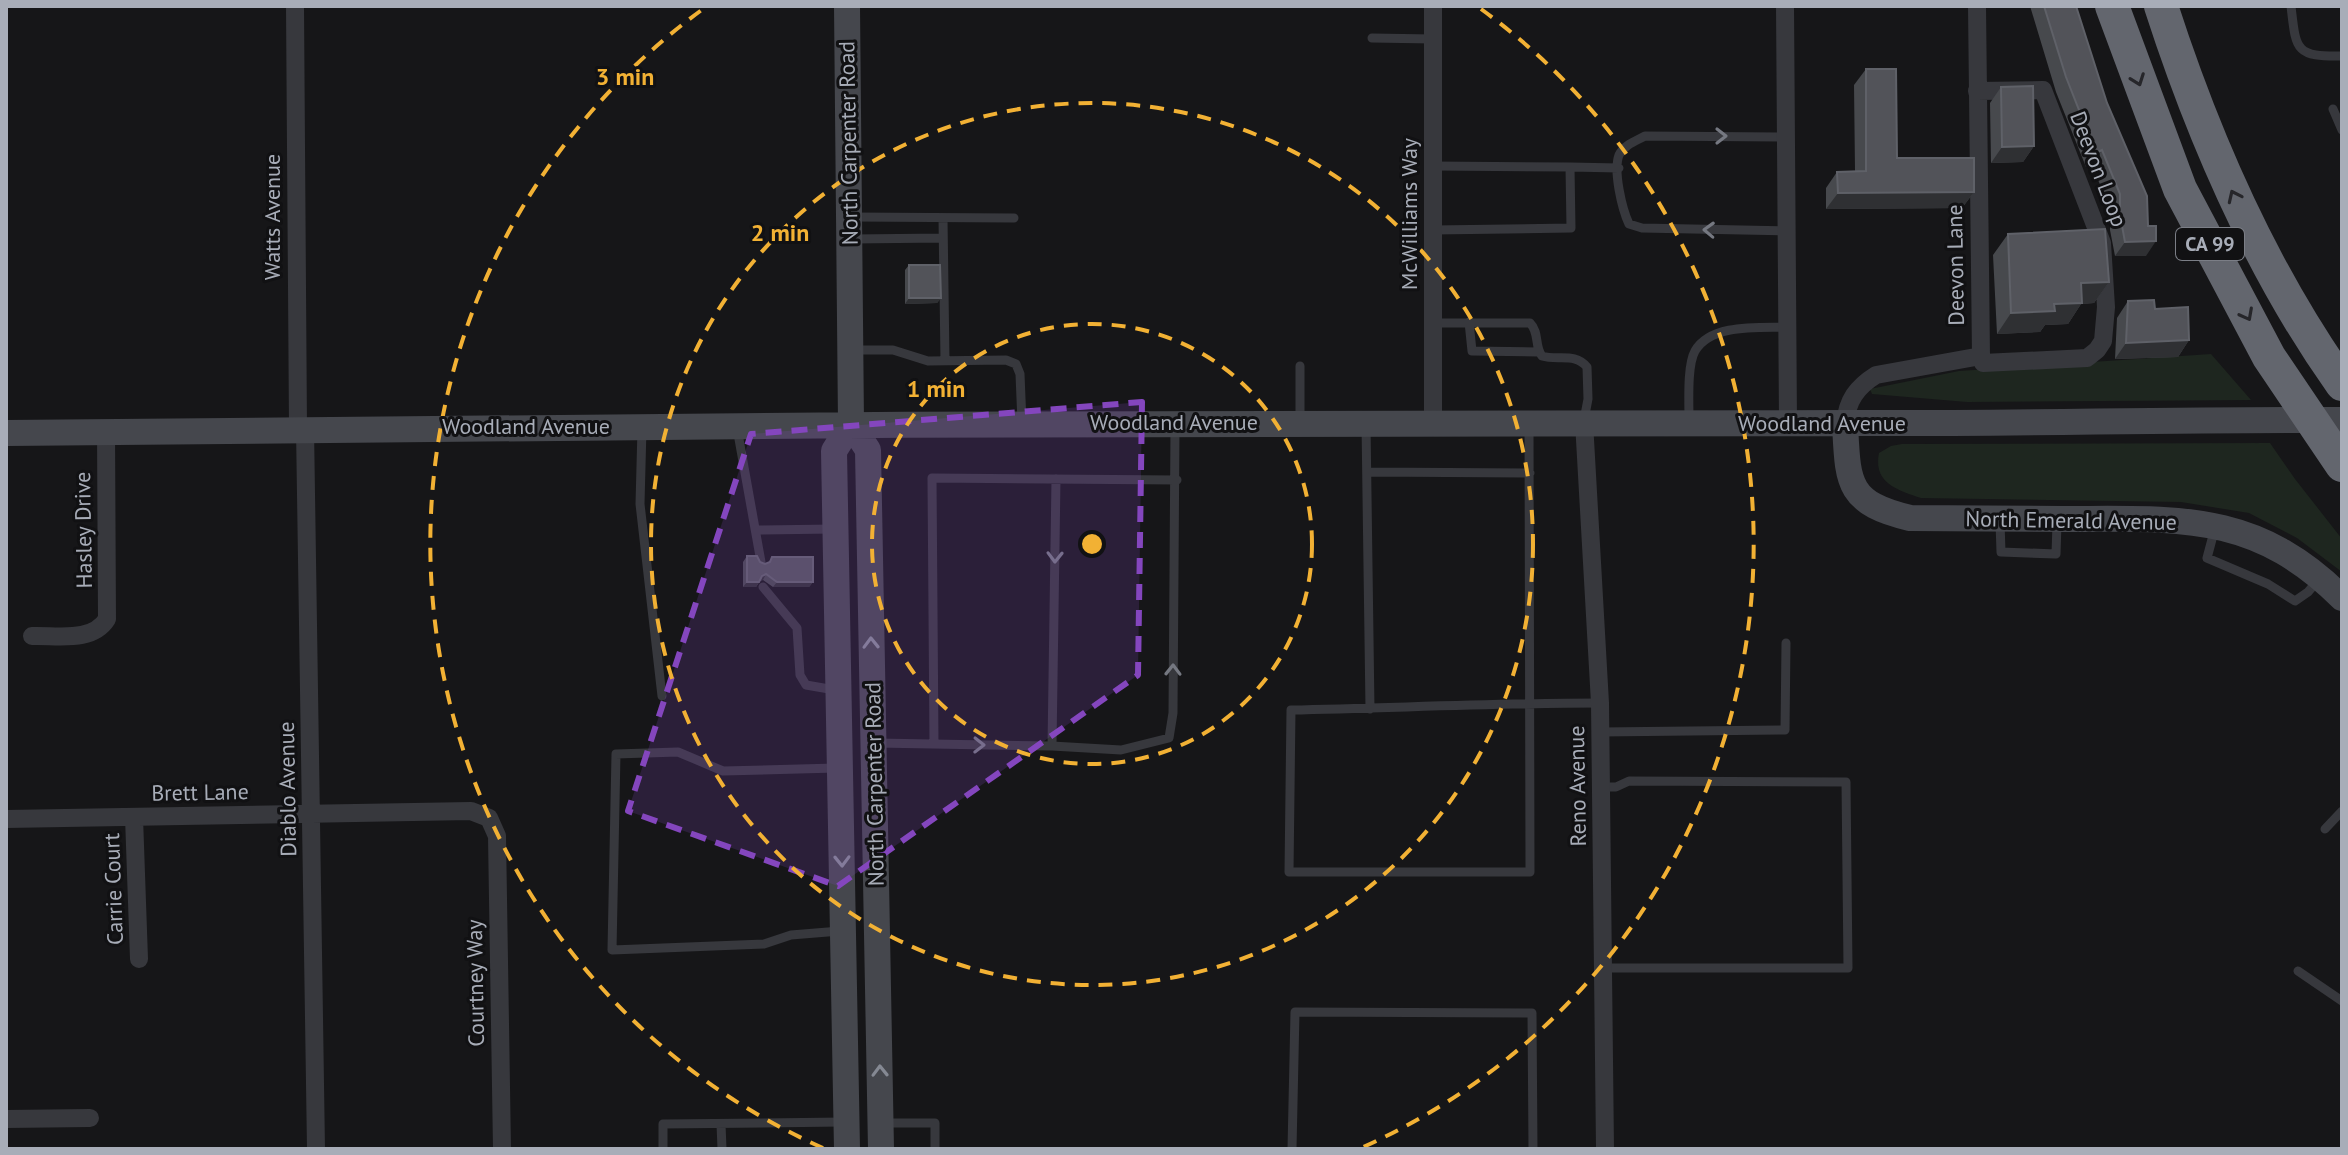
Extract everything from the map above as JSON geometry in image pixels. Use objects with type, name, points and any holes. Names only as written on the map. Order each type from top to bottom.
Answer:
[{"type":"highway","name":"CA 99","points":[[2112,6],[2180,189],[2269,357],[2342,465]]},
{"type":"highway","name":"CA 99","points":[[2161,6],[2193,100],[2234,198],[2315,346],[2342,384]]},
{"type":"street","name":"Watts Avenue","points":[[295,6],[301,428]]},
{"type":"street","name":"North Carpenter Road","points":[[847,6],[851,424],[868,450],[881,1136]]},
{"type":"street","name":"McWilliams Way","points":[[1433,6],[1433,421]]},
{"type":"street","points":[[1785,6],[1788,422]]},
{"type":"street","name":"Deevon Lane","points":[[1845,424],[1851,397],[1862,383],[1876,375],[1981,356],[1977,6]]},
{"type":"street","name":"Deevon Loop","points":[[1977,91],[2043,90],[2102,243],[2106,307],[2103,341],[2087,358],[1983,363],[1981,356]]},
{"type":"street","name":"Woodland Avenue","points":[[6,433],[736,424],[1433,421],[1845,424],[2342,420]]},
{"type":"street","name":"Reno Avenue","points":[[1584,422],[1601,732],[1605,1149]]},
{"type":"street","name":"North Carpenter Road","points":[[847,1149],[834,451],[851,424]]},
{"type":"street","name":"North Emerald Avenue","points":[[1845,424],[1847,471],[1853,487],[1876,508],[1910,518],[2155,519],[2216,525],[2282,551],[2321,577],[2342,598]]},
{"type":"street","name":"Diablo Avenue","points":[[301,428],[316,1149]]},
{"type":"street","name":"Hasley Drive","points":[[32,636],[83,635],[102,627],[108,609],[106,431]]},
{"type":"street","points":[[840,779],[860,840],[861,943],[867,956],[877,958]]},
{"type":"street","name":"Brett Lane","points":[[6,819],[471,811],[489,818]]},
{"type":"street","name":"Carrie Court","points":[[134,817],[139,959]]},
{"type":"street","name":"Courtney Way","points":[[489,818],[497,836],[502,1149]]},
{"type":"street","points":[[846,1075],[862,1122],[862,1149]]},
{"type":"street","points":[[6,1119],[90,1118]]},
{"type":"lane","points":[[2291,6],[2295,39],[2301,50],[2315,56],[2342,56]]},
{"type":"lane","points":[[1372,38],[1433,39]]},
{"type":"lane","points":[[2333,109],[2342,130]]},
{"type":"lane","points":[[1786,137],[1645,136],[1625,147],[1618,157],[1623,210],[1629,224],[1642,228],[1787,231]]},
{"type":"lane","points":[[1433,166],[1619,168]]},
{"type":"lane","points":[[1433,230],[1571,228],[1570,167]]},
{"type":"lane","points":[[849,228],[943,218],[1014,218]]},
{"type":"lane","points":[[943,218],[945,361]]},
{"type":"lane","points":[[849,228],[943,238]]},
{"type":"lane","points":[[1469,322],[1472,351],[1538,352],[1547,358],[1574,357],[1581,360],[1587,367],[1588,399],[1584,422]]},
{"type":"lane","points":[[1433,323],[1530,323],[1538,336],[1538,352]]},
{"type":"lane","points":[[1689,423],[1691,363],[1695,351],[1706,339],[1725,331],[1788,327]]},
{"type":"lane","points":[[850,350],[893,350],[916,358],[1006,360],[1016,364],[1020,374],[1022,423]]},
{"type":"lane","points":[[1300,366],[1300,422]]},
{"type":"lane","points":[[873,743],[1121,750],[1169,738],[1173,713],[1175,422]]},
{"type":"lane","points":[[1366,422],[1370,709]]},
{"type":"lane","points":[[1529,422],[1528,705],[1530,872],[1289,872],[1291,710],[1370,709],[1528,705],[1600,703]]},
{"type":"lane","points":[[736,424],[761,562]]},
{"type":"lane","points":[[642,425],[640,504],[662,696]]},
{"type":"lane","points":[[1368,472],[1530,473]]},
{"type":"lane","points":[[934,744],[932,478],[1177,480]]},
{"type":"lane","points":[[1052,746],[1056,479]]},
{"type":"lane","points":[[2216,525],[2207,558],[2268,584],[2295,601],[2321,577]]},
{"type":"lane","points":[[756,530],[835,529]]},
{"type":"lane","points":[[763,587],[797,628],[800,675],[806,685],[838,690]]},
{"type":"lane","points":[[1601,732],[1785,730],[1786,643]]},
{"type":"lane","points":[[840,779],[723,771],[678,752],[616,754],[612,950],[764,944],[791,935],[843,931]]},
{"type":"lane","points":[[1601,787],[1616,787],[1629,781],[1846,782],[1848,968],[1603,968]]},
{"type":"lane","points":[[2325,829],[2342,811]]},
{"type":"lane","points":[[2298,971],[2342,1001]]},
{"type":"lane","points":[[1292,1149],[1295,1012],[1532,1013],[1533,1149]]},
{"type":"lane","points":[[663,1149],[663,1124],[847,1122]]},
{"type":"lane","points":[[881,1136],[935,1123],[935,1149]]},
{"type":"lane","points":[[721,1124],[722,1149]]},
{"type":"highlighted area","points":[[1142,402],[1138,675],[838,886],[628,811],[751,434]]},
{"type":"shaded area","points":[[2211,354],[2251,400],[1967,402],[1872,394],[1870,389],[1959,371]]},
{"type":"shaded area","points":[[2270,443],[2342,539],[2342,572],[2297,538],[2249,513],[2181,502],[1921,498],[1889,484],[1883,478],[1878,463],[1879,453],[1902,444]]},
{"type":"building","points":[[2044,6],[2076,6],[2107,103],[2147,196],[2148,226],[2156,226],[2156,241],[2125,242],[2120,194],[2102,150],[2096,153],[2066,77]]},
{"type":"building","points":[[1866,69],[1896,69],[1897,158],[1974,158],[1974,192],[1838,193],[1837,172],[1866,171]]},
{"type":"building","points":[[2033,86],[2034,146],[2002,147],[2001,87]]},
{"type":"building","points":[[2105,229],[2109,282],[2081,283],[2082,303],[2054,304],[2055,311],[2011,313],[2008,234]]},
{"type":"building","points":[[909,265],[940,265],[941,298],[909,298]]},
{"type":"building","points":[[2154,300],[2155,309],[2188,307],[2189,340],[2126,343],[2128,301]]},
{"type":"building","points":[[747,556],[757,556],[765,564],[772,557],[813,557],[813,582],[777,582],[766,574],[759,582],[747,582]]}]
